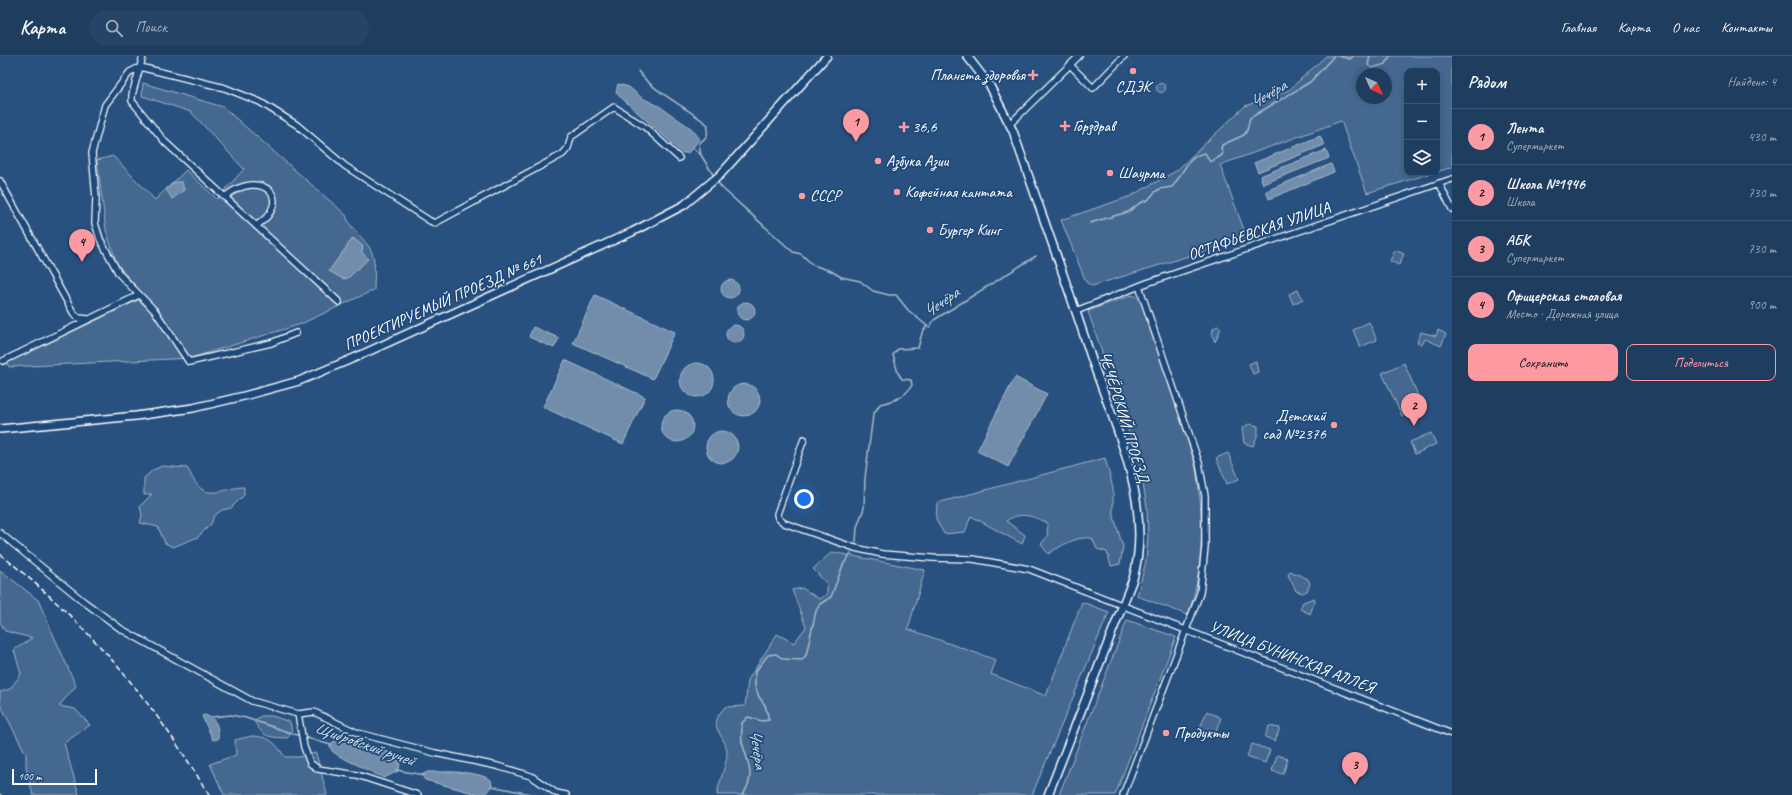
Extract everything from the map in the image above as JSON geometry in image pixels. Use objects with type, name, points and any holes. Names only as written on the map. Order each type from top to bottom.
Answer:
[{"type":"main road","name":"ПРОЕКТИРУЕМЫЙ ПРОЕЗД № 661","points":[[0,429],[136,416],[193,408],[299,381],[354,358],[632,232],[684,205],[720,175],[827,56]]},
{"type":"main road","name":"ЧЕЧЁРСКИЙ ПРОЕЗД","points":[[967,56],[990,86],[1010,124],[1128,464],[1136,507],[1138,527],[1138,559],[1133,579],[1048,795]]},
{"type":"street","points":[[144,56],[132,95],[132,101],[165,142],[226,196],[256,226],[339,302]]},
{"type":"street","points":[[1010,124],[1079,56]]},
{"type":"street","points":[[1070,65],[1093,88],[1124,56]]},
{"type":"street","points":[[296,333],[271,343],[189,362],[155,311],[119,274],[100,239],[95,223],[96,198],[92,153],[105,105],[130,72],[140,67],[225,88],[260,102],[302,129],[345,166],[430,221],[436,222],[563,154],[568,148],[571,137],[614,106],[645,128],[678,158]]},
{"type":"street","name":"ОСТАФЬЕВСКАЯ УЛИЦА","points":[[1076,311],[1139,286],[1452,179]]},
{"type":"street","points":[[0,181],[74,314],[79,318],[88,319]]},
{"type":"street","points":[[1439,183],[1452,209]]},
{"type":"street","points":[[226,196],[234,189],[245,185],[258,184],[265,187],[269,191],[274,205],[270,215],[256,226]]},
{"type":"street","points":[[1123,795],[1200,593],[1205,547],[1205,496],[1198,458],[1139,286]]},
{"type":"street","points":[[3,361],[139,295]]},
{"type":"street","name":"УЛИЦА БУНИНСКАЯ АЛЛЕЯ","points":[[804,439],[777,514],[778,518],[784,523],[821,537],[882,554],[932,558],[973,559],[1029,569],[1452,734]]},
{"type":"street","points":[[0,533],[83,601],[121,629],[252,701],[298,714],[314,712],[358,733],[435,753],[497,766],[531,776],[556,793],[566,795]]},
{"type":"street","points":[[298,714],[304,747],[310,763],[318,768],[357,775],[418,795]]},
{"type":"shaded area","points":[[1326,56],[1452,56],[1452,167],[1440,171],[1440,68],[1404,68],[1404,176],[1422,176],[1367,193],[1341,121],[1220,165],[1247,238],[1092,286],[1086,282],[1061,220],[1131,196],[1176,171],[1245,106],[1289,90]]},
{"type":"shaded area","points":[[143,83],[223,107],[346,215],[350,224],[372,251],[374,290],[301,324],[191,358],[9,367],[7,363],[145,297],[117,264],[106,230],[97,160],[113,156],[155,200],[186,170],[217,199],[244,169],[191,112],[142,96]]},
{"type":"shaded area","points":[[1161,83],[1166,88],[1161,93],[1156,88]]},
{"type":"shaded area","points":[[618,84],[629,87],[642,98],[659,106],[692,129],[700,139],[688,153],[682,153],[616,93]]},
{"type":"shaded area","points":[[1320,136],[1324,145],[1258,172],[1254,163]]},
{"type":"shaded area","points":[[1326,150],[1329,158],[1263,184],[1260,176]]},
{"type":"shaded area","points":[[1331,164],[1334,172],[1269,199],[1266,191]]},
{"type":"shaded area","points":[[175,182],[182,182],[184,190],[172,199],[166,189]]},
{"type":"shaded area","points":[[353,238],[363,246],[362,252],[368,259],[348,278],[343,279],[329,271]]},
{"type":"shaded area","points":[[1395,250],[1404,254],[1399,265],[1390,261]]},
{"type":"shaded area","points":[[730,280],[736,283],[739,289],[736,295],[730,298],[724,295],[721,289],[724,283]]},
{"type":"shaded area","points":[[1298,290],[1303,299],[1293,304],[1289,294]]},
{"type":"shaded area","points":[[595,295],[675,332],[653,379],[573,343]]},
{"type":"shaded area","points":[[1132,295],[1141,300],[1195,463],[1200,501],[1201,540],[1198,578],[1188,615],[1137,596],[1146,561],[1148,537],[1147,507],[1139,462],[1088,311]]},
{"type":"shaded area","points":[[746,302],[752,305],[755,311],[752,317],[746,320],[740,317],[737,311],[740,305]]},
{"type":"shaded area","points":[[1369,322],[1377,340],[1360,347],[1353,330]]},
{"type":"shaded area","points":[[735,325],[741,328],[744,334],[741,340],[735,343],[729,340],[726,334],[729,328]]},
{"type":"shaded area","points":[[1217,326],[1221,328],[1215,342],[1212,334],[1213,329]]},
{"type":"shaded area","points":[[533,327],[559,338],[554,348],[529,337]]},
{"type":"shaded area","points":[[1438,330],[1446,334],[1441,346],[1425,339],[1422,345],[1417,342],[1421,332],[1436,336]]},
{"type":"shaded area","points":[[565,360],[645,397],[623,444],[543,407]]},
{"type":"shaded area","points":[[1256,361],[1258,372],[1253,374],[1249,364]]},
{"type":"shaded area","points":[[697,363],[709,368],[714,380],[709,392],[697,397],[685,392],[680,380],[685,368]]},
{"type":"shaded area","points":[[1404,363],[1423,407],[1402,416],[1382,373]]},
{"type":"shaded area","points":[[1015,377],[1047,394],[1008,467],[977,451]]},
{"type":"shaded area","points":[[741,384],[747,384],[756,388],[760,400],[756,412],[747,416],[741,416],[732,412],[728,403],[728,397],[732,388]]},
{"type":"shaded area","points":[[674,410],[680,410],[690,417],[693,426],[692,432],[686,439],[680,442],[674,442],[664,435],[661,429],[661,423],[668,413]]},
{"type":"shaded area","points":[[1249,424],[1258,426],[1258,434],[1253,446],[1244,443],[1242,428]]},
{"type":"shaded area","points":[[719,431],[725,431],[734,435],[738,447],[734,459],[725,463],[719,463],[710,459],[706,450],[706,444],[710,435]]},
{"type":"shaded area","points":[[1431,433],[1436,444],[1415,454],[1410,442]]},
{"type":"shaded area","points":[[1228,453],[1239,479],[1227,484],[1216,458]]},
{"type":"shaded area","points":[[1105,458],[1113,488],[1113,514],[1123,547],[1120,564],[1111,566],[1107,552],[1097,549],[1092,538],[1074,540],[1048,554],[1041,544],[1047,537],[1048,523],[1037,518],[1022,515],[1006,521],[1025,535],[1022,544],[971,516],[965,532],[944,534],[936,519],[937,503]]},
{"type":"shaded area","points":[[162,466],[187,468],[197,485],[208,492],[219,492],[244,487],[244,495],[231,508],[222,510],[214,516],[211,524],[198,537],[173,547],[165,543],[158,527],[140,523],[142,515],[140,506],[152,494],[144,495],[144,478],[153,470]]},
{"type":"shaded area","points":[[832,552],[925,570],[908,629],[996,660],[991,674],[1046,696],[1082,602],[1109,612],[1032,795],[717,795],[727,756],[726,745],[716,726],[719,714],[725,707],[745,706],[748,680],[777,634],[794,643],[806,627],[792,590],[802,588],[819,599],[827,594],[827,584],[813,569]]},
{"type":"shaded area","points":[[0,570],[38,600],[76,686],[59,706],[75,709],[90,725],[64,743],[79,795],[33,795],[26,767],[26,754],[0,704],[0,692],[10,689],[21,674],[14,650],[32,638],[5,631],[0,622]]},
{"type":"shaded area","points":[[1290,571],[1308,579],[1310,584],[1307,591],[1303,593],[1296,591],[1288,575]]},
{"type":"shaded area","points":[[1314,598],[1315,601],[1310,614],[1300,609],[1303,602]]},
{"type":"shaded area","points":[[1127,620],[1176,637],[1115,795],[1059,795]]},
{"type":"shaded area","points":[[1207,711],[1221,718],[1214,736],[1199,730]]},
{"type":"shaded area","points":[[205,715],[215,721],[218,731],[218,739],[213,740],[202,716]]},
{"type":"shaded area","points":[[261,716],[272,716],[290,722],[292,733],[287,738],[267,736],[261,731],[254,721]]},
{"type":"shaded area","points":[[1269,726],[1280,728],[1275,741],[1265,737]]},
{"type":"shaded area","points":[[252,736],[272,741],[285,757],[299,757],[316,753],[327,795],[224,795],[210,764],[236,755],[235,740]]},
{"type":"shaded area","points":[[335,740],[368,746],[392,754],[398,758],[400,765],[398,771],[384,778],[339,756],[332,751],[330,745]]},
{"type":"shaded area","points":[[1252,744],[1270,750],[1265,763],[1247,756]]},
{"type":"shaded area","points":[[1277,755],[1288,759],[1283,774],[1272,771]]},
{"type":"shaded area","points":[[427,772],[469,773],[491,780],[492,786],[487,793],[477,794],[425,780],[422,775]]},
{"type":"waterway","name":"Чечёра","points":[[1090,223],[1128,212],[1140,203],[1148,200],[1160,189],[1172,187],[1193,158],[1205,153],[1210,162],[1221,156],[1223,153],[1221,149],[1222,145],[1244,135],[1250,118],[1310,82],[1334,56]]},
{"type":"waterway","name":"Чечёра","points":[[1338,56],[1350,59],[1353,56]]},
{"type":"waterway","name":"Чечёра","points":[[1370,56],[1368,65],[1372,68],[1386,64],[1390,56]]},
{"type":"waterway","points":[[638,71],[644,79],[661,93],[700,118],[708,125],[707,136],[699,144],[701,155]]},
{"type":"waterway","points":[[692,147],[701,155],[714,176]]},
{"type":"waterway","points":[[717,181],[722,188],[793,252],[801,254],[813,265],[831,271],[841,277],[860,281],[873,291],[896,295],[908,310],[927,326]]},
{"type":"waterway","name":"Чечёра","points":[[927,326],[930,327],[934,320],[1036,256]]},
{"type":"waterway","name":"Чечёра","points":[[856,542],[857,527],[864,508],[865,478],[873,415],[880,404],[902,396],[912,385],[911,380],[902,379],[898,373],[893,355],[898,349],[918,348],[922,333],[927,326]]},
{"type":"waterway","name":"Чечёра","points":[[742,795],[747,788],[750,775],[750,769],[742,742],[742,723],[748,717],[762,721],[769,720],[765,705],[759,697],[755,686],[755,672],[768,655],[776,654],[783,659],[802,660],[806,655],[816,611],[820,604],[831,597],[843,565],[851,553]]},
{"type":"waterway","name":"Щибровский ручей","points":[[212,717],[231,715],[246,718],[300,736]]},
{"type":"waterway","name":"Щибровский ручей","points":[[304,737],[331,745]]},
{"type":"waterway","name":"Щибровский ручей","points":[[396,770],[424,775]]},
{"type":"waterway","name":"Щибровский ручей","points":[[491,786],[536,795]]},
{"type":"railway","points":[[0,554],[32,580],[62,608],[90,635],[116,664],[164,726],[209,795]]},
{"type":"place","name":"СДЭК","points":[[1133,71]]},
{"type":"place","name":"Планета здоровья","points":[[1033,75]]},
{"type":"place","name":"Горздрав","points":[[1065,126]]},
{"type":"place","name":"36,6","points":[[904,127]]},
{"type":"place","name":"Лента","points":[[856,142]]},
{"type":"place","name":"Азбука Азии","points":[[878,161]]},
{"type":"place","name":"Шаурма","points":[[1110,173]]},
{"type":"place","name":"Кофейная кантата","points":[[897,192]]},
{"type":"place","name":"СССР","points":[[802,196]]},
{"type":"place","name":"Бургер Кинг","points":[[930,230]]},
{"type":"place","name":"Офицерская столовая","points":[[82,262]]},
{"type":"place","name":"Детский сад №2376","points":[[1334,425]]},
{"type":"place","name":"Школа №1946","points":[[1414,426]]},
{"type":"place","name":"Продукты","points":[[1166,733]]},
{"type":"place","name":"АБК","points":[[1355,785]]}]
